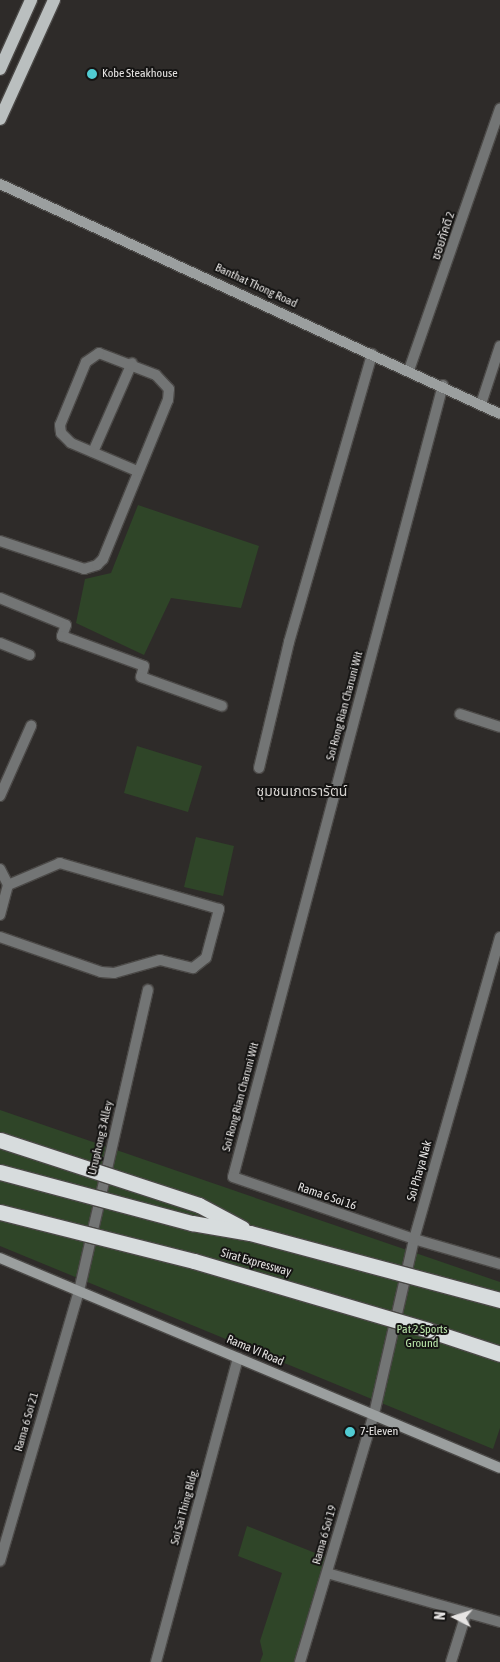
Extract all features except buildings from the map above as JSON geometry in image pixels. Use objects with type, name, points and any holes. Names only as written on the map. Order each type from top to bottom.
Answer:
[{"type":"highway","points":[[0,1140],[199,1205],[250,1233]]},
{"type":"highway","name":"Sirat Expressway","points":[[0,1172],[192,1223],[250,1233],[500,1300]]},
{"type":"highway","name":"Sirat Expressway","points":[[0,1212],[194,1261],[500,1354]]},
{"type":"main road","points":[[0,69],[31,0]]},
{"type":"main road","points":[[0,119],[54,0]]},
{"type":"main road","name":"Banthat Thong Road","points":[[0,184],[443,385],[500,414]]},
{"type":"main road","name":"Rama VI Road","points":[[0,1258],[500,1468]]},
{"type":"street","name":"ซอยภัคดี 2","points":[[409,370],[500,108]]},
{"type":"street","points":[[481,404],[500,346]]},
{"type":"street","points":[[0,541],[73,567],[84,569],[98,565],[168,400],[169,389],[156,375],[132,363],[99,352],[86,362],[60,425],[60,433],[71,443],[137,471]]},
{"type":"street","points":[[259,768],[288,642],[372,354]]},
{"type":"street","points":[[93,452],[132,363]]},
{"type":"street","name":"Soi Rong Rian Charuni Wit","points":[[233,1178],[443,385]]},
{"type":"street","points":[[0,598],[66,625],[62,636],[144,666],[141,678],[222,706]]},
{"type":"street","points":[[0,643],[30,655]]},
{"type":"street","points":[[460,714],[500,727]]},
{"type":"street","points":[[0,796],[31,726]]},
{"type":"street","points":[[0,937],[101,972],[114,973],[160,960],[193,968],[206,958],[219,909],[60,863],[8,885]]},
{"type":"street","points":[[0,869],[8,885],[0,915]]},
{"type":"street","name":"Soi Phaya Nak","points":[[374,1414],[414,1239],[500,937]]},
{"type":"street","name":"Uruphong 3 Alley","points":[[78,1291],[148,990]]},
{"type":"street","name":"Rama 6 Soi 16","points":[[233,1178],[414,1239],[500,1264]]},
{"type":"street","name":"Rama 6 Soi 21","points":[[0,1561],[78,1291]]},
{"type":"street","name":"Soi Sai Thing Bldg.","points":[[156,1662],[238,1358]]},
{"type":"street","name":"Rama 6 Soi 19","points":[[300,1662],[374,1414]]},
{"type":"street","points":[[327,1573],[466,1614],[500,1622]]},
{"type":"street","points":[[452,1662],[466,1614]]},
{"type":"green space","points":[[138,505],[259,546],[241,608],[171,598],[144,655],[76,623],[85,579],[111,573]]},
{"type":"green space","points":[[137,746],[202,766],[188,812],[124,793]]},
{"type":"green space","points":[[196,837],[234,846],[223,896],[184,887]]},
{"type":"green space","name":"Pat 2 Sports Ground","points":[[0,1110],[500,1282],[500,1428],[493,1449],[0,1246]]},
{"type":"green space","points":[[247,1526],[328,1558],[297,1662],[260,1662],[263,1654],[260,1641],[282,1573],[238,1556]]},
{"type":"place","name":"Kobe Steakhouse","points":[[92,74]]},
{"type":"place","name":"7-Eleven","points":[[350,1432]]},
{"type":"district","name":"ชุมชนเภตรารัตน์","points":[[302,791]]}]
